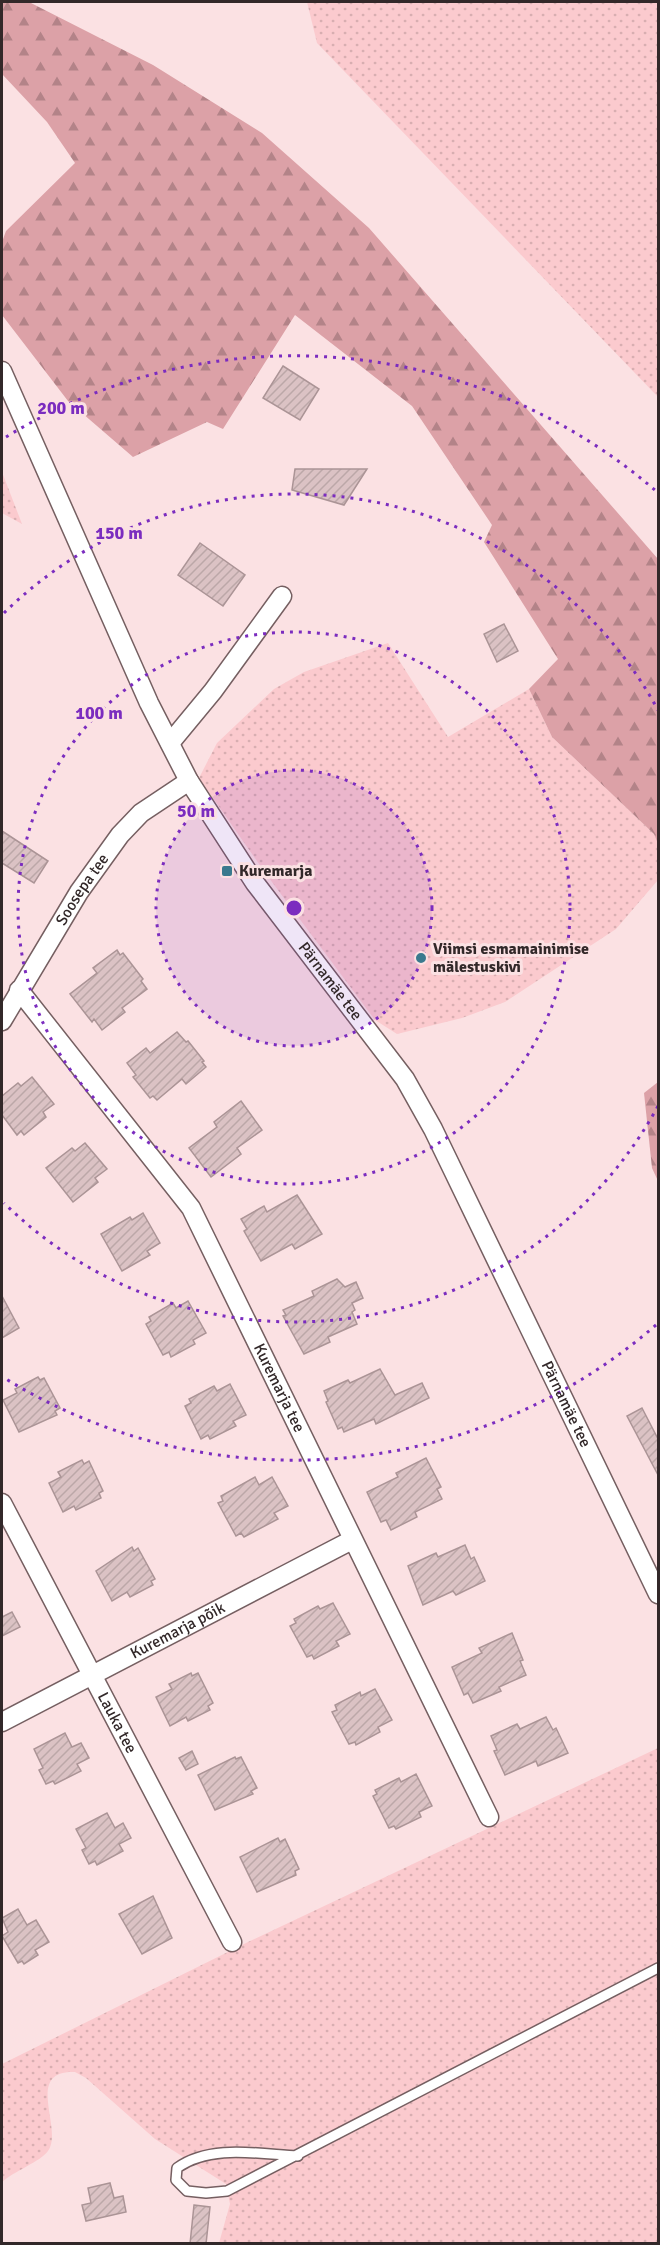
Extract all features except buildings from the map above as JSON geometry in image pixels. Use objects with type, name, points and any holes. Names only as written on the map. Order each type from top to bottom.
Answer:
[{"type":"street","name":"Pärnamäe tee","points":[[2,371],[149,703],[189,781],[255,883],[405,1079],[434,1129],[658,1594]]},
{"type":"street","points":[[170,744],[213,691],[282,596]]},
{"type":"street","name":"Soosepa tee","points":[[2,1021],[79,892],[120,835],[141,813],[189,781]]},
{"type":"street","name":"Kuremarja tee","points":[[19,990],[191,1208],[489,1817]]},
{"type":"street","name":"Lauka tee","points":[[2,1503],[232,1942]]},
{"type":"street","name":"Kuremarja põik","points":[[2,1722],[352,1540]]},
{"type":"lane","points":[[298,2156],[213,2154],[189,2159],[177,2168],[176,2180],[187,2191],[206,2193],[227,2191],[298,2156],[658,1968]]},
{"type":"shaded area","points":[[307,2],[658,2],[658,397],[317,43]]},
{"type":"shaded area","points":[[2,472],[22,524],[2,513]]},
{"type":"shaded area","points":[[388,643],[448,737],[529,689],[552,737],[654,834],[658,844],[658,880],[616,929],[505,1002],[462,1018],[397,1034],[375,1020],[266,874],[199,778],[217,743],[274,689],[304,672]]},
{"type":"shaded area","points":[[658,1748],[658,2243],[219,2243],[230,2204],[226,2184],[155,2139],[86,2078],[75,2072],[60,2074],[51,2080],[48,2102],[52,2141],[48,2151],[2,2182],[2,2064],[248,1942]]},
{"type":"green space","points":[[2,2],[29,2],[153,65],[262,133],[369,228],[658,559],[658,844],[654,834],[552,737],[529,689],[558,659],[484,542],[492,525],[412,406],[295,315],[223,429],[207,422],[133,457],[68,401],[2,315],[2,242],[6,231],[75,163],[47,122],[2,74]]},
{"type":"green space","points":[[658,1082],[658,1181],[652,1168],[644,1093]]},
{"type":"place","name":"Kuremarja","points":[[227,871]]},
{"type":"place","name":"Viimsi esmamainimise mälestuskivi","points":[[421,958]]}]
